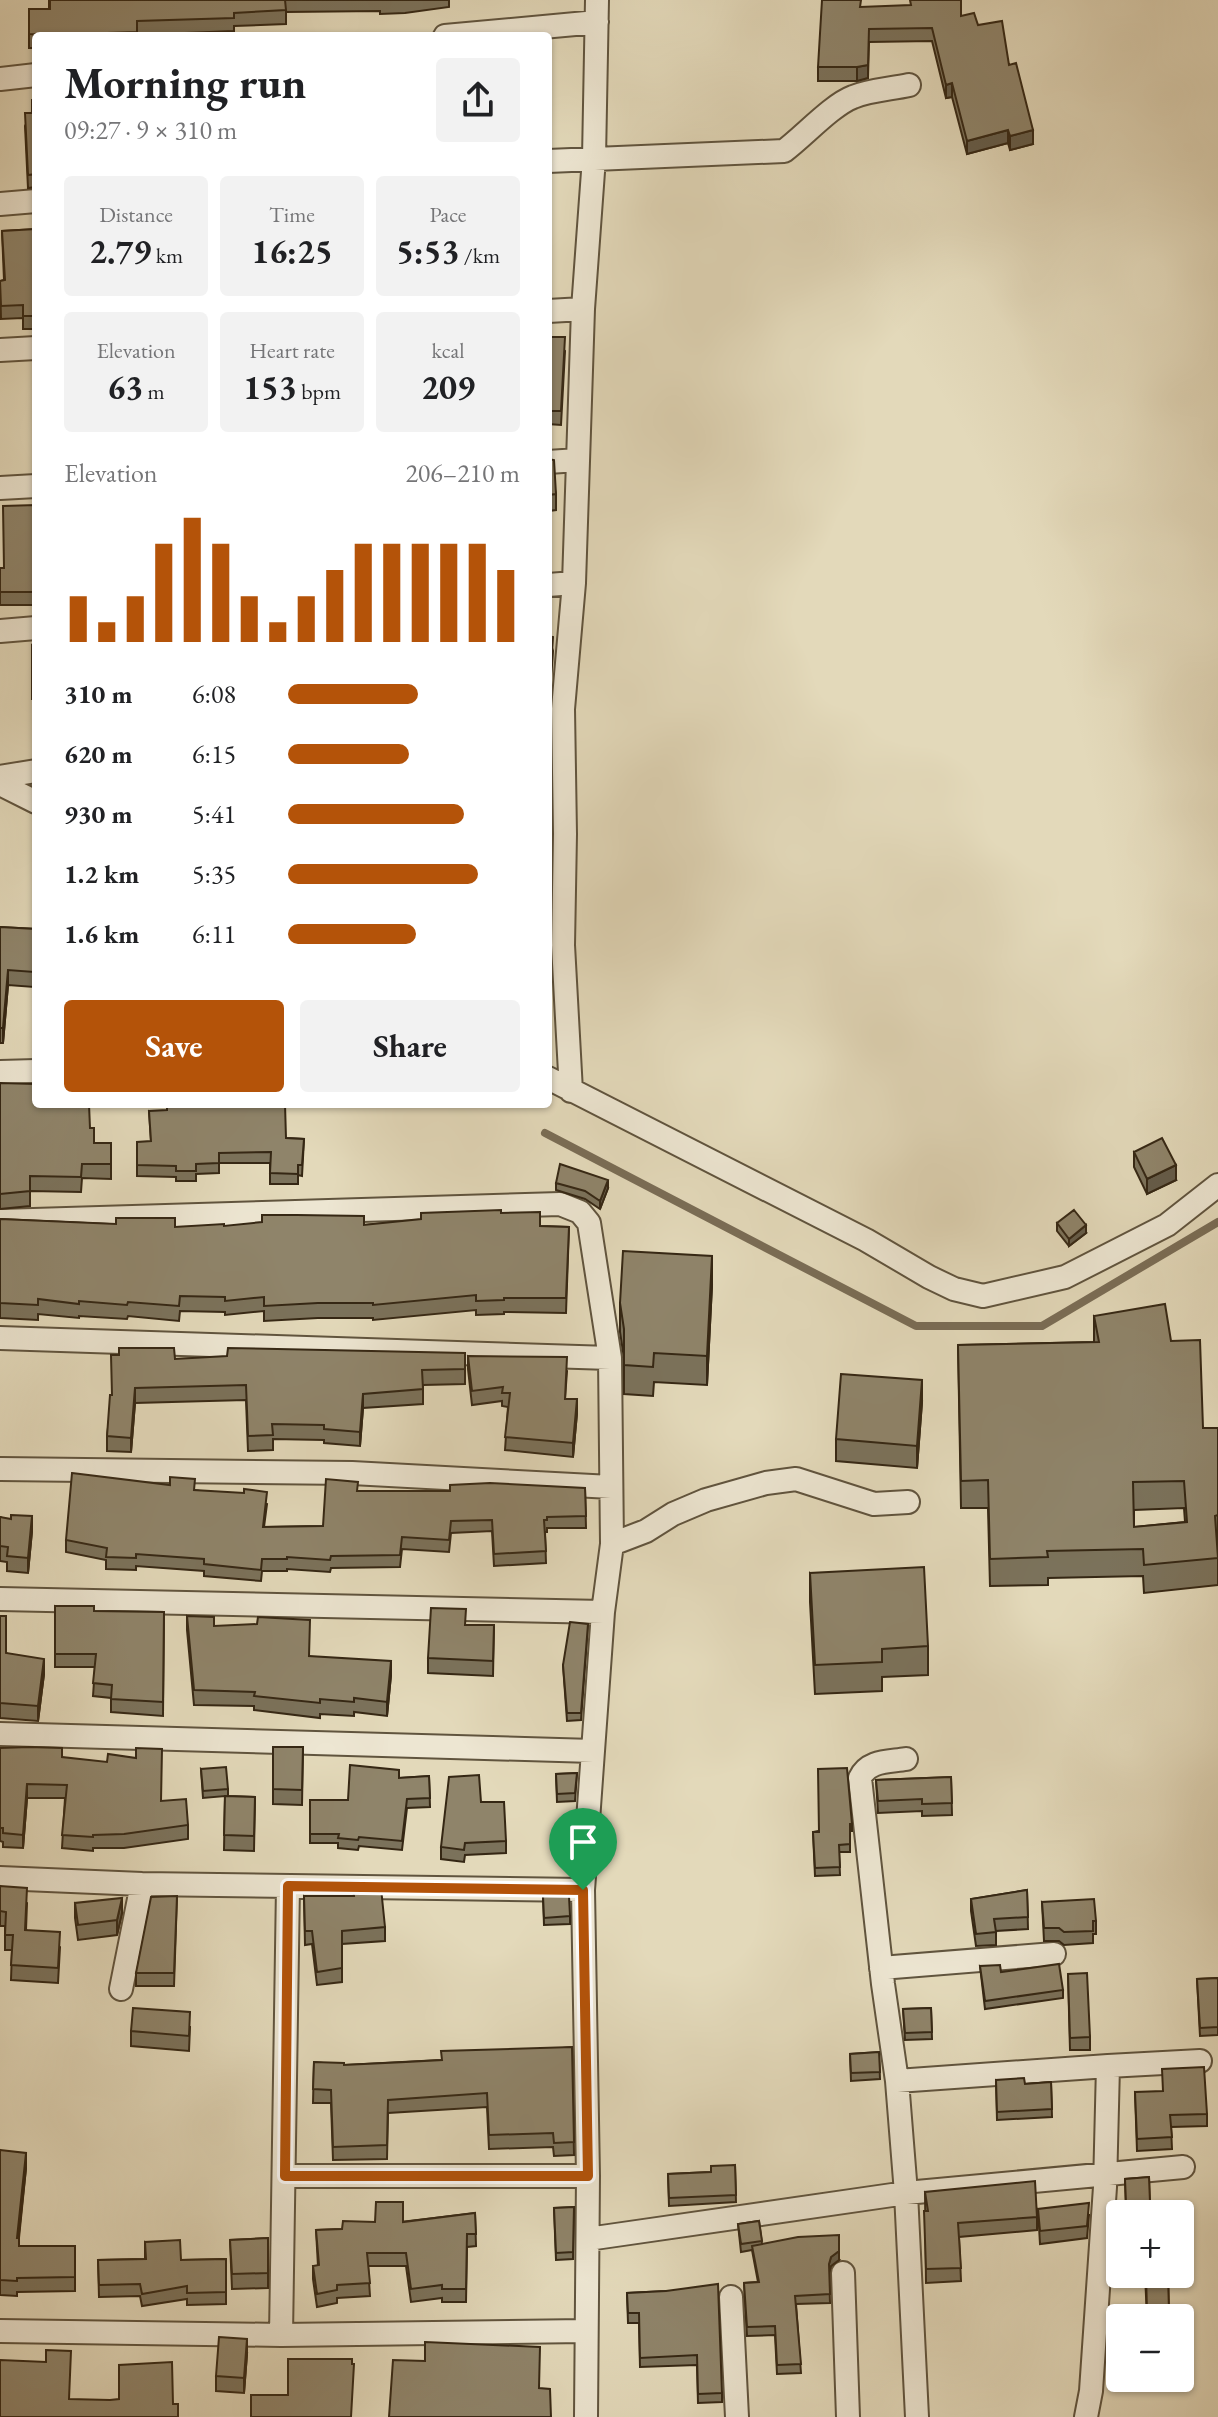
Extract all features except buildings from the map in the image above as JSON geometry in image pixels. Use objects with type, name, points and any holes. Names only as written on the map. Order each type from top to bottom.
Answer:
[{"type":"street","points":[[469,32],[597,11],[594,158],[583,309],[574,583],[555,709],[556,835],[571,1091]]},
{"type":"street","points":[[0,79],[32,75]]},
{"type":"street","points":[[552,161],[784,151],[835,107],[853,97],[909,85]]},
{"type":"street","points":[[0,204],[32,201]]},
{"type":"street","points":[[552,311],[583,309]]},
{"type":"street","points":[[0,350],[32,348]]},
{"type":"street","points":[[552,462],[578,460]]},
{"type":"street","points":[[0,488],[32,486]]},
{"type":"street","points":[[552,585],[574,583]]},
{"type":"street","points":[[0,631],[32,628]]},
{"type":"street","points":[[0,777],[32,772]]},
{"type":"street","points":[[0,784],[32,800]]},
{"type":"street","points":[[0,1072],[32,1071]]},
{"type":"street","points":[[552,1080],[853,1234],[929,1277],[954,1289],[983,1296],[1065,1277],[1167,1225],[1218,1185]]},
{"type":"street","points":[[0,1221],[560,1204],[580,1212],[589,1223],[610,1358],[612,1544],[603,1612],[583,1890],[588,2176],[586,2417]]},
{"type":"street","points":[[0,1338],[610,1358]]},
{"type":"street","points":[[0,1469],[352,1473],[611,1487]]},
{"type":"street","points":[[612,1544],[646,1531],[673,1514],[706,1500],[766,1483],[796,1479],[874,1504],[908,1502]]},
{"type":"street","points":[[0,1599],[603,1612]]},
{"type":"street","points":[[0,1734],[593,1751]]},
{"type":"street","points":[[906,1759],[871,1764],[864,1769],[860,1778],[897,2081],[917,2417]]},
{"type":"street","points":[[0,1878],[142,1884],[583,1890]]},
{"type":"street","points":[[121,1989],[142,1884]]},
{"type":"street","points":[[281,2335],[288,1886]]},
{"type":"street","points":[[881,1968],[1054,1954]]},
{"type":"street","points":[[897,2081],[1200,2061]]},
{"type":"street","points":[[1086,2417],[1091,2391],[1105,2176],[1108,2066]]},
{"type":"street","points":[[588,2239],[906,2193],[1183,2167]]},
{"type":"street","points":[[285,2176],[588,2176]]},
{"type":"street","points":[[843,2273],[848,2417]]},
{"type":"street","points":[[731,2297],[737,2417]]},
{"type":"street","points":[[0,2331],[281,2335],[585,2331]]},
{"type":"waterway","points":[[545,1133],[916,1326],[1042,1326],[1218,1222]]},
{"type":"route","points":[[288,1886],[583,1890],[588,2176],[285,2176],[288,1886]]}]
